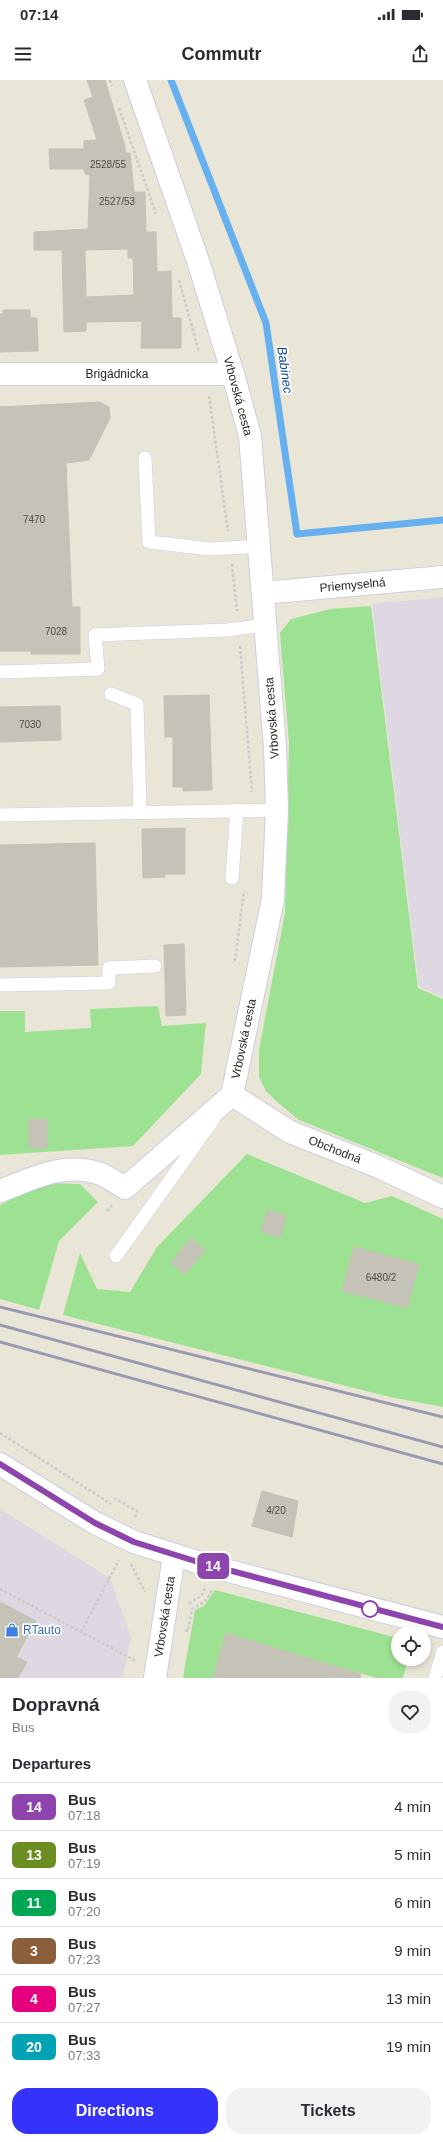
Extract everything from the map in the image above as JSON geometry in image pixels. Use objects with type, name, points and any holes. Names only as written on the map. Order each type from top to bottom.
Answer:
[{"type":"street","name":"Vrbovská cesta","points":[[0,1191],[54,1170],[77,1169],[99,1173],[125,1188],[232,1095],[273,899],[277,810],[275,746],[250,436],[233,374],[198,261],[135,80]]},
{"type":"street","name":"Brigádnicka","points":[[0,374],[233,374]]},
{"type":"street","name":"Priemyselná","points":[[263,593],[443,577]]},
{"type":"street","name":"Obchodná","points":[[232,1095],[290,1132],[379,1167],[443,1197]]},
{"type":"street","points":[[0,1464],[95,1523],[133,1533],[212,1576],[443,1628]]},
{"type":"street","name":"Vrbovská cesta","points":[[155,1678],[174,1556]]},
{"type":"lane","points":[[145,458],[149,542],[211,549],[259,546]]},
{"type":"lane","points":[[0,672],[98,669],[95,635],[227,630],[265,625]]},
{"type":"lane","points":[[111,694],[137,704],[140,812]]},
{"type":"lane","points":[[232,878],[237,810]]},
{"type":"lane","points":[[0,815],[277,810]]},
{"type":"lane","points":[[0,985],[109,983],[109,968],[155,966]]},
{"type":"lane","points":[[116,1256],[232,1095]]},
{"type":"lane","points":[[435,1678],[443,1652]]},
{"type":"path","points":[[0,1433],[112,1505]]},
{"type":"path","points":[[114,1498],[138,1511],[135,1518],[130,1559],[131,1565],[147,1596]]},
{"type":"path","points":[[129,1515],[135,1518],[139,1526],[133,1533]]},
{"type":"path","points":[[81,1632],[118,1561]]},
{"type":"path","points":[[187,1607],[204,1593],[212,1576]]},
{"type":"path","points":[[188,1631],[192,1609],[202,1604],[210,1595],[212,1576]]},
{"type":"path","points":[[0,1589],[140,1663]]},
{"type":"path","points":[[183,1630],[185,1622]]},
{"type":"shaded area","points":[[443,597],[443,997],[419,987],[372,604]]},
{"type":"shaded area","points":[[0,1509],[110,1578],[131,1637],[123,1678],[0,1678]]},
{"type":"green space","points":[[371,606],[418,988],[443,999],[443,1178],[299,1120],[266,1091],[259,1077],[259,1050],[285,913],[289,743],[280,633],[291,619],[331,609]]},
{"type":"green space","points":[[158,1006],[162,1026],[206,1023],[201,1074],[133,1146],[0,1155],[0,1011],[25,1011],[25,1032],[91,1028],[90,1009]]},
{"type":"green space","points":[[247,1154],[365,1203],[392,1196],[443,1219],[443,1407],[390,1397],[63,1315],[80,1253],[97,1289],[130,1292],[157,1247]]},
{"type":"green space","points":[[46,1183],[80,1184],[98,1202],[59,1241],[39,1310],[0,1299],[0,1205]]},
{"type":"green space","points":[[215,1590],[391,1636],[391,1666],[406,1666],[403,1678],[376,1678],[226,1633],[213,1678],[183,1677],[195,1610],[204,1606]]},
{"type":"building","points":[[87,80],[105,80],[125,146],[125,153],[130,153],[134,192],[145,192],[146,232],[156,232],[157,272],[171,271],[172,318],[181,318],[181,348],[141,348],[142,321],[86,322],[86,331],[64,332],[62,250],[34,250],[34,232],[88,229],[90,175],[85,174],[84,169],[50,169],[49,149],[84,149],[84,141],[97,140],[84,100],[93,97]],"holes":[[[128,249],[128,258],[133,258],[134,295],[86,297],[85,250]]]},
{"type":"building","points":[[3,310],[30,310],[30,318],[37,318],[38,351],[0,352],[0,314],[3,314]]},
{"type":"building","points":[[100,402],[109,407],[110,418],[89,460],[66,463],[72,607],[80,607],[80,654],[31,654],[31,651],[0,651],[0,407]]},
{"type":"building","points":[[209,695],[212,790],[183,791],[183,787],[173,787],[173,737],[165,737],[164,696]]},
{"type":"building","points":[[60,706],[61,740],[0,742],[0,707]]},
{"type":"building","points":[[185,828],[185,874],[165,874],[165,877],[143,878],[142,829]]},
{"type":"building","points":[[95,843],[98,965],[0,967],[0,845]]},
{"type":"building","points":[[184,944],[186,1015],[166,1016],[164,945]]},
{"type":"building","points":[[29,1119],[47,1119],[47,1148],[29,1148]]},
{"type":"building","points":[[267,1210],[286,1215],[281,1237],[261,1232]]},
{"type":"building","points":[[191,1238],[205,1250],[185,1274],[171,1263]]},
{"type":"building","points":[[354,1247],[419,1264],[407,1308],[342,1291]]},
{"type":"building","points":[[262,1491],[298,1501],[292,1537],[252,1526]]},
{"type":"building","points":[[0,1602],[36,1621],[16,1657],[27,1662],[18,1678],[0,1678]]},
{"type":"building","points":[[226,1633],[361,1674],[360,1678],[213,1678]]},
{"type":"waterway","name":"Babinec","points":[[171,80],[266,323],[297,534],[443,520]]},
{"type":"railway","points":[[0,1307],[443,1417]]},
{"type":"railway","points":[[0,1325],[443,1447]]},
{"type":"railway","points":[[0,1342],[443,1464]]},
{"type":"bus line","name":"14","points":[[0,1464],[95,1523],[134,1542],[174,1556],[414,1621],[443,1627]]},
{"type":"place","name":"RTauto","points":[[12,1630]]}]
